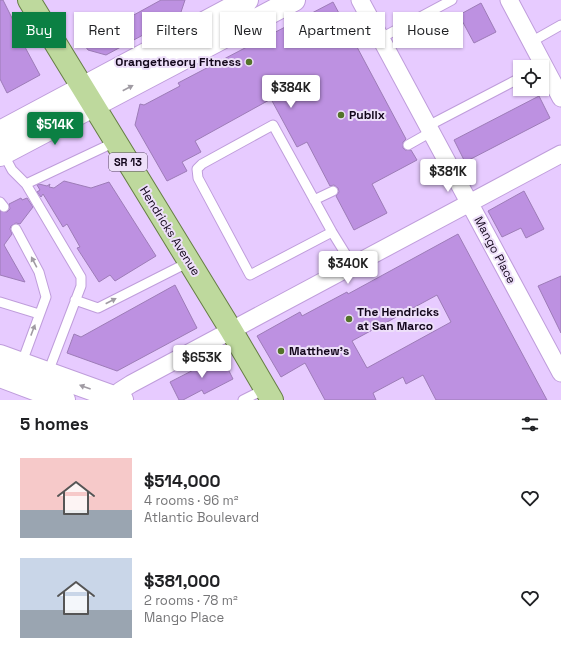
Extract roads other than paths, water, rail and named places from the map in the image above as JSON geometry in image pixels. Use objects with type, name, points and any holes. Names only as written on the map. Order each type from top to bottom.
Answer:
[{"type":"main road","name":"Hendricks Avenue","points":[[29,0],[269,394]]},
{"type":"main road","points":[[1,147],[82,88],[221,6],[247,0]]},
{"type":"main road","points":[[272,12],[294,0]]},
{"type":"main road","points":[[1,147],[93,106],[220,39]]},
{"type":"main road","points":[[0,356],[12,373],[118,399]]},
{"type":"main road","points":[[44,382],[64,400]]},
{"type":"street","name":"Mango Place","points":[[360,0],[367,12]]},
{"type":"street","points":[[508,0],[539,60]]},
{"type":"street","name":"Mango Place","points":[[385,45],[561,372]]},
{"type":"street","points":[[549,78],[561,98]]},
{"type":"street","points":[[118,399],[120,391],[132,384],[561,154]]},
{"type":"lane","points":[[385,36],[452,0]]},
{"type":"lane","points":[[531,42],[561,25]]},
{"type":"lane","points":[[408,145],[430,129],[513,82]]},
{"type":"lane","points":[[332,232],[250,275],[198,178],[197,169],[202,164],[274,125],[314,200],[353,266]]},
{"type":"lane","points":[[26,184],[115,142]]},
{"type":"lane","points":[[1,147],[12,170],[26,184],[81,277],[81,286],[44,382]]},
{"type":"lane","points":[[314,200],[333,190]]},
{"type":"lane","points":[[12,373],[46,297],[39,272],[16,229]]},
{"type":"lane","points":[[75,300],[98,308],[189,262]]},
{"type":"lane","points":[[0,302],[39,314]]},
{"type":"lane","points":[[243,400],[269,394]]},
{"type":"place","name":"Orangetheory Fitness","points":[[249,62]]},
{"type":"place","name":"Publix","points":[[341,115]]},
{"type":"place","name":"The Hendricks at San Marco","points":[[349,319]]},
{"type":"place","name":"Matthew's","points":[[281,351]]}]
